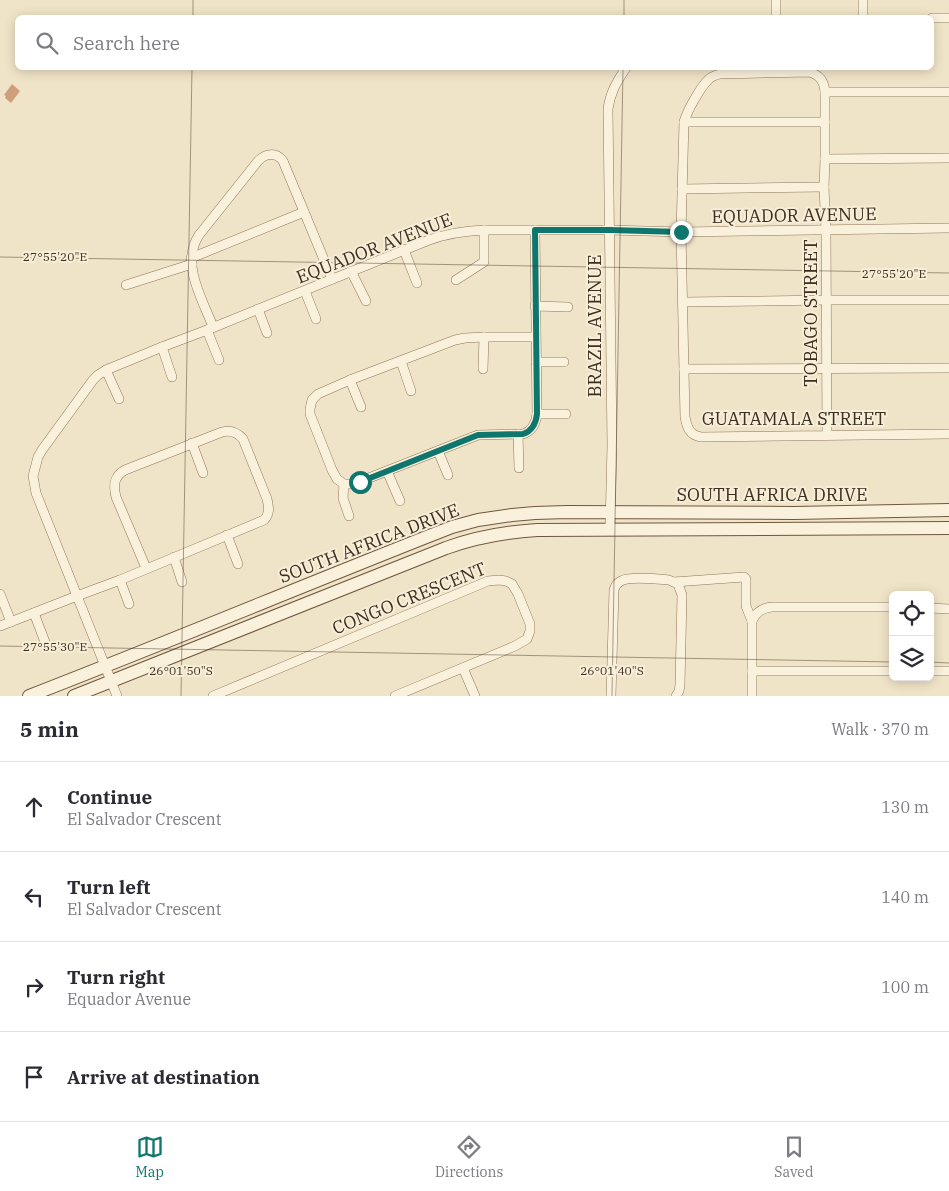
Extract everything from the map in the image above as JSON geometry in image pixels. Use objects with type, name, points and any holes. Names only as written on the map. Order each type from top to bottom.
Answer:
[{"type":"street","points":[[776,0],[776,15]]},
{"type":"street","points":[[863,0],[863,15]]},
{"type":"street","points":[[934,18],[949,18]]},
{"type":"street","name":"BRAZIL AVENUE","points":[[610,529],[612,445],[608,117],[609,103],[614,86],[625,70]]},
{"type":"street","points":[[681,232],[684,122],[687,112],[708,79],[713,76],[720,74],[809,72],[821,78],[825,92],[949,92]]},
{"type":"street","name":"TOBAGO STREET","points":[[825,92],[824,187],[827,300],[827,435]]},
{"type":"street","points":[[684,122],[825,122]]},
{"type":"street","points":[[219,360],[195,280],[192,261],[194,242],[258,161],[265,156],[273,154],[283,161],[332,279]]},
{"type":"street","points":[[825,159],[949,158]]},
{"type":"street","points":[[682,189],[824,187]]},
{"type":"street","points":[[126,285],[192,261],[304,212]]},
{"type":"street","name":"EQUADOR AVENUE","points":[[77,596],[36,493],[33,476],[35,464],[42,450],[89,385],[98,375],[106,370],[404,250],[448,234],[463,231],[610,230],[681,232],[949,228]]},
{"type":"street","points":[[456,280],[484,262],[484,230]]},
{"type":"street","points":[[535,230],[537,414],[532,428],[526,433],[478,435],[360,482],[344,484],[338,479],[332,470],[311,419],[310,409],[312,400],[318,394],[455,340],[484,337],[536,337]]},
{"type":"street","name":"GUATAMALA STREET","points":[[681,232],[685,417],[689,431],[693,435],[701,437],[949,434]]},
{"type":"street","points":[[404,250],[417,283]]},
{"type":"street","points":[[352,271],[366,301]]},
{"type":"street","points":[[305,291],[316,319]]},
{"type":"street","points":[[684,302],[949,300]]},
{"type":"street","points":[[536,306],[568,307]]},
{"type":"street","points":[[258,309],[267,333]]},
{"type":"street","points":[[483,369],[484,337]]},
{"type":"street","points":[[162,347],[172,378]]},
{"type":"street","points":[[401,361],[411,392]]},
{"type":"street","points":[[536,362],[564,362]]},
{"type":"street","points":[[684,369],[949,368]]},
{"type":"street","points":[[106,370],[119,399]]},
{"type":"street","points":[[350,380],[361,407]]},
{"type":"street","points":[[537,414],[566,414]]},
{"type":"street","points":[[0,626],[120,580],[261,522],[266,518],[269,509],[267,499],[243,438],[240,435],[231,431],[225,431],[125,470],[117,476],[114,487],[116,497],[146,568]]},
{"type":"street","points":[[518,434],[518,468]]},
{"type":"street","points":[[192,443],[203,473]]},
{"type":"street","points":[[438,451],[448,475]]},
{"type":"street","points":[[387,472],[400,501]]},
{"type":"street","points":[[344,484],[343,498],[349,516]]},
{"type":"street","name":"SOUTH AFRICA DRIVE","points":[[29,696],[452,527],[478,520],[512,515],[567,512],[949,510]]},
{"type":"street","name":"SOUTH AFRICA DRIVE","points":[[74,696],[446,548],[465,541],[496,534],[528,530],[949,528]]},
{"type":"street","points":[[227,535],[238,564]]},
{"type":"street","points":[[174,557],[182,582]]},
{"type":"street","points":[[674,582],[746,578],[746,606],[752,621],[752,696]]},
{"type":"street","points":[[611,696],[613,596],[615,587],[620,581],[627,579],[669,580],[680,587],[682,601],[680,685],[676,696]]},
{"type":"street","points":[[120,580],[129,604]]},
{"type":"street","name":"CONGO CRESCENT","points":[[213,696],[488,582],[499,580],[512,584],[530,624],[529,637],[515,646],[395,696]]},
{"type":"street","points":[[0,594],[12,622]]},
{"type":"street","points":[[77,596],[117,696]]},
{"type":"street","points":[[752,621],[754,616],[765,607],[889,607]]},
{"type":"street","points":[[934,608],[949,609]]},
{"type":"street","points":[[34,613],[45,642]]},
{"type":"street","points":[[463,668],[475,696]]},
{"type":"street","points":[[752,671],[889,671]]},
{"type":"street","points":[[934,671],[949,671]]},
{"type":"building","points":[[12,84],[20,91],[11,103],[4,95]]},
{"type":"route","points":[[360,482],[478,435],[523,434],[532,428],[537,414],[535,230],[681,232]]}]
